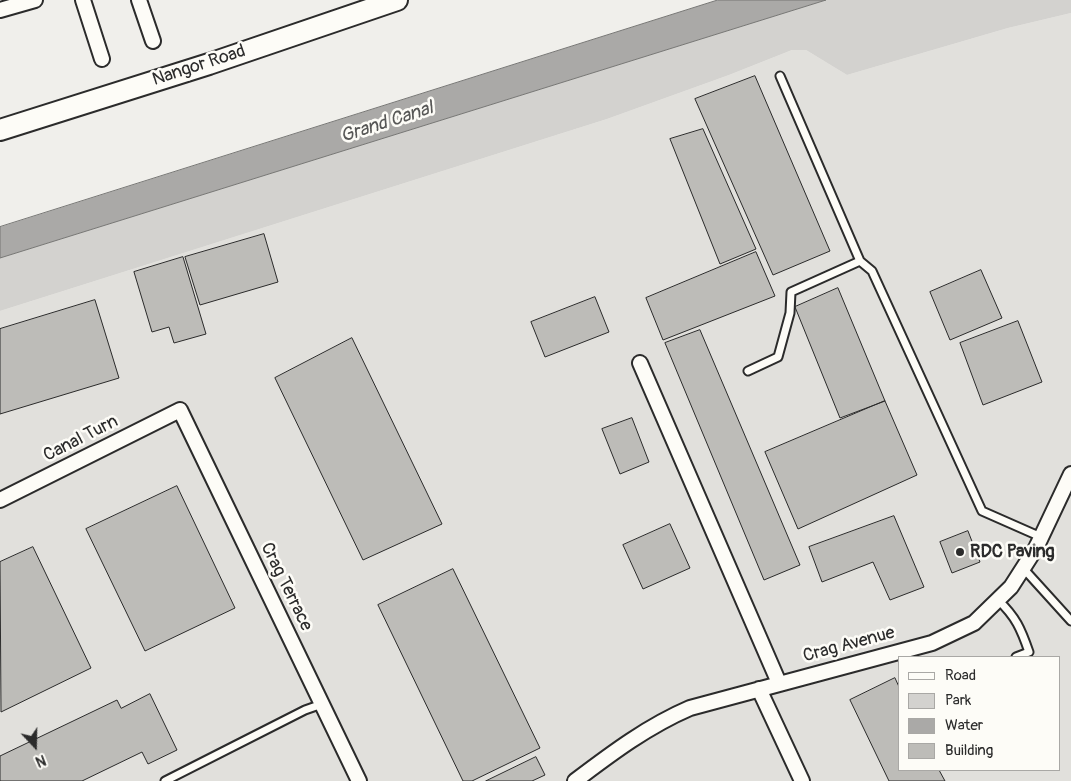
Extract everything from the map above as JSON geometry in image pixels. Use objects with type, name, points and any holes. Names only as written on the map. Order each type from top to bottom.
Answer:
[{"type":"main road","name":"Nangor Road","points":[[0,130],[210,64],[397,0]]},
{"type":"street","points":[[0,10],[35,0]]},
{"type":"street","points":[[83,0],[102,59]]},
{"type":"street","points":[[140,0],[153,41]]},
{"type":"street","points":[[640,363],[779,683]]},
{"type":"street","name":"Canal Turn","points":[[0,500],[180,410]]},
{"type":"street","name":"Crag Terrace","points":[[180,410],[359,781]]},
{"type":"street","name":"Crag Avenue","points":[[575,781],[625,743],[667,718],[690,708],[932,643],[974,623],[1010,587],[1023,568],[1041,537],[1071,474]]},
{"type":"street","points":[[759,689],[802,781]]},
{"type":"lane","points":[[780,76],[860,261],[872,271],[982,511],[1041,537]]},
{"type":"lane","points":[[748,371],[778,357],[790,313],[791,292],[860,261]]},
{"type":"lane","points":[[1023,568],[1071,621]]},
{"type":"lane","points":[[998,600],[1013,615],[1027,645],[1029,652],[1019,656]]},
{"type":"lane","points":[[166,781],[305,710],[322,704]]},
{"type":"shaded area","points":[[1071,13],[1071,781],[0,781],[0,311],[607,119],[792,50],[806,50],[847,75],[1008,28]]},
{"type":"green space","points":[[826,0],[1071,0],[1071,13],[1008,28],[847,75],[806,50],[792,50],[607,119],[0,311],[0,258]]},
{"type":"water","name":"Grand Canal","points":[[718,0],[826,0],[0,258],[0,227]]},
{"type":"building","points":[[755,76],[830,251],[773,275],[695,99]]},
{"type":"building","points":[[703,129],[756,249],[720,264],[670,139]]},
{"type":"building","points":[[264,234],[278,282],[200,305],[185,257]]},
{"type":"building","points":[[756,252],[775,296],[663,340],[646,298]]},
{"type":"building","points":[[183,257],[206,334],[174,343],[169,327],[152,332],[134,272]]},
{"type":"building","points":[[981,270],[1002,318],[950,340],[930,292]]},
{"type":"building","points":[[838,288],[885,401],[840,418],[795,307]]},
{"type":"building","points":[[595,297],[609,332],[545,357],[531,322]]},
{"type":"building","points":[[95,300],[119,378],[0,414],[0,329]]},
{"type":"building","points":[[1018,321],[1042,382],[983,405],[960,343]]},
{"type":"building","points":[[700,330],[800,565],[764,580],[665,343]]},
{"type":"building","points":[[352,338],[442,524],[363,560],[275,378]]},
{"type":"building","points":[[885,401],[917,475],[798,529],[765,452]]},
{"type":"building","points":[[632,418],[649,462],[620,474],[602,429]]},
{"type":"building","points":[[177,486],[235,608],[145,651],[86,529]]},
{"type":"building","points":[[894,516],[924,587],[890,600],[873,562],[822,582],[809,547]]},
{"type":"building","points":[[670,524],[690,568],[643,589],[623,545]]},
{"type":"building","name":"RDC Paving","points":[[968,531],[980,562],[952,573],[940,542]]},
{"type":"building","points":[[33,547],[91,668],[1,712],[0,562]]},
{"type":"building","points":[[453,569],[540,748],[472,781],[463,781],[378,605]]},
{"type":"building","points":[[895,678],[898,685],[898,771],[940,771],[945,781],[889,781],[850,700]]},
{"type":"building","points":[[150,694],[177,750],[148,764],[142,752],[82,781],[0,781],[0,756],[117,700],[121,708]]},
{"type":"building","points":[[536,757],[545,775],[532,781],[486,781]]},
{"type":"place","name":"RDC Paving","points":[[960,552]]}]
